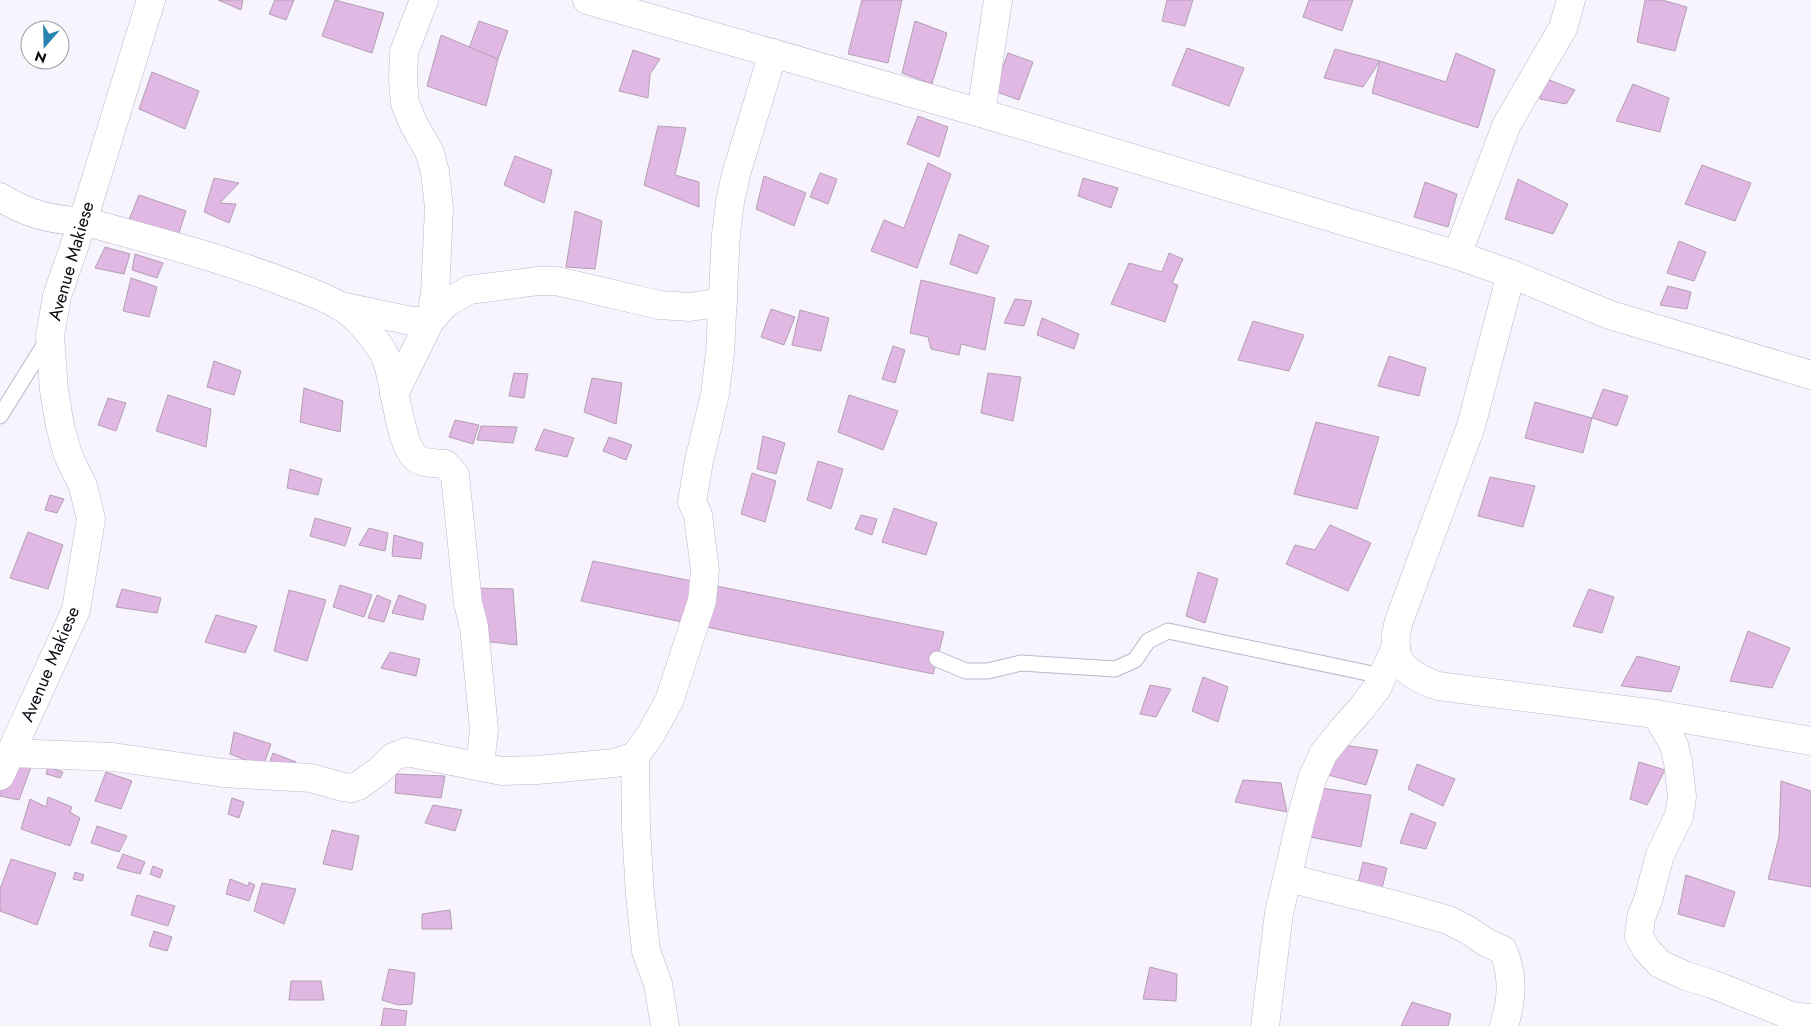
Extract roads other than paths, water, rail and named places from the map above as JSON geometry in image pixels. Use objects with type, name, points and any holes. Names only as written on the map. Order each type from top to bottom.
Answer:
[{"type":"street","points":[[394,394],[430,321],[435,294],[439,208],[435,172],[430,153],[405,103],[403,80],[404,52],[424,0]]},
{"type":"street","points":[[587,0],[981,113],[1457,255],[1511,274],[1610,315],[1811,375]]},
{"type":"street","points":[[981,113],[998,0]]},
{"type":"street","points":[[1457,255],[1507,124],[1563,28],[1571,0]]},
{"type":"street","name":"Avenue Makiese","points":[[4,760],[76,610],[91,519],[83,486],[68,455],[60,426],[54,390],[50,336],[57,296],[155,1]]},
{"type":"street","points":[[4,760],[113,758],[223,773],[311,778],[351,788],[358,786],[380,770],[393,757],[406,752],[502,771],[615,763],[635,756],[651,734],[669,701],[702,600],[705,570],[698,515],[692,502],[699,461],[715,394],[730,202],[736,174],[773,53]]},
{"type":"street","points":[[0,197],[16,208],[65,221],[83,221],[246,267],[339,305],[412,321],[430,321],[446,303],[469,290],[538,281],[574,285],[659,304],[690,307],[723,302]]},
{"type":"street","points":[[1511,274],[1471,426],[1399,621],[1395,636],[1399,660],[1417,678],[1438,686],[1656,714],[1811,741]]},
{"type":"street","points":[[339,305],[358,320],[387,359],[401,425],[415,457],[424,462],[446,464],[455,476],[468,604],[474,627],[484,729],[480,766]]},
{"type":"street","points":[[1265,1026],[1280,913],[1312,779],[1323,754],[1377,688],[1396,647]]},
{"type":"street","points":[[1656,714],[1674,745],[1682,797],[1678,816],[1660,855],[1648,900],[1641,918],[1639,936],[1646,949],[1660,964],[1686,976],[1712,984],[1792,1016],[1811,1018]]},
{"type":"street","points":[[635,756],[636,827],[646,951],[658,984],[666,1026]]},
{"type":"street","points":[[1288,878],[1401,906],[1448,920],[1468,930],[1487,943],[1503,950],[1509,965],[1512,990],[1504,1026]]},
{"type":"lane","points":[[0,416],[50,336]]},
{"type":"lane","points":[[938,659],[966,671],[988,672],[1020,663],[1115,669],[1135,660],[1148,641],[1168,632],[1382,676]]}]
